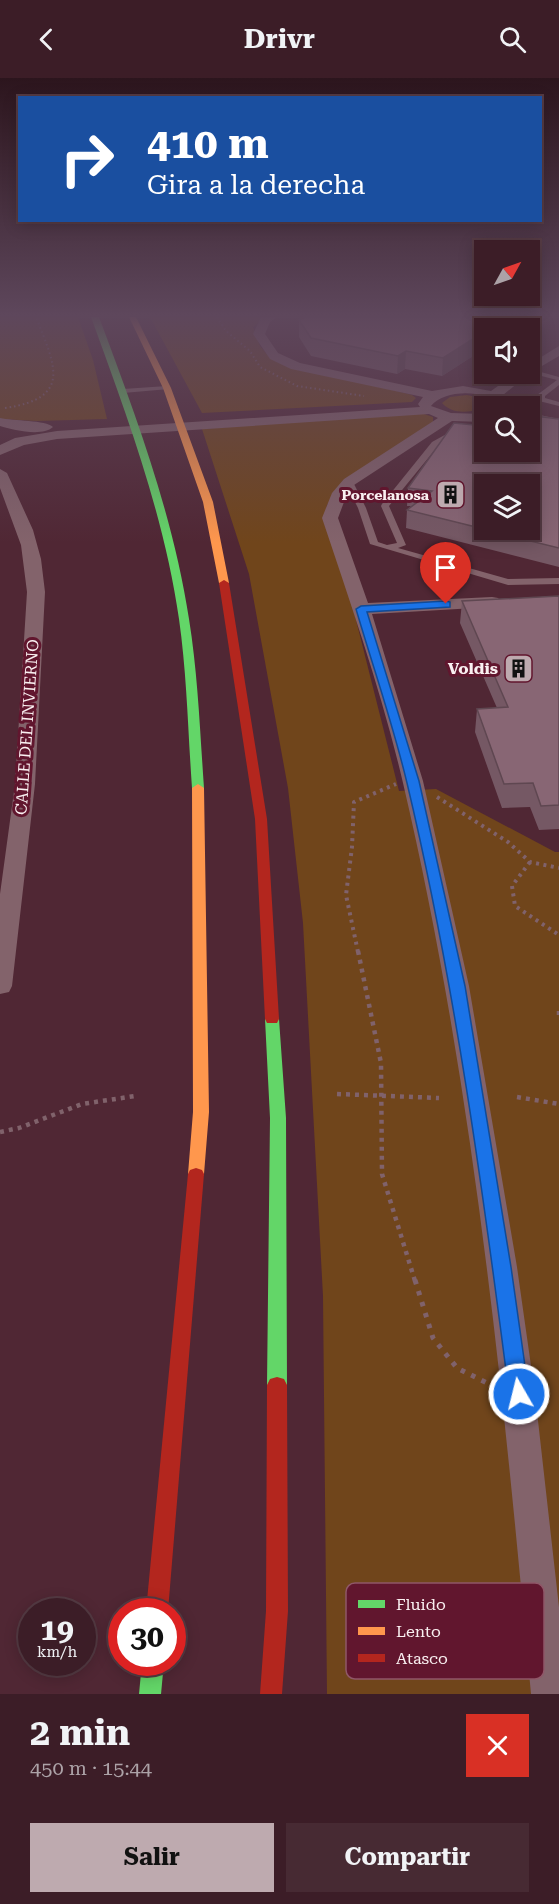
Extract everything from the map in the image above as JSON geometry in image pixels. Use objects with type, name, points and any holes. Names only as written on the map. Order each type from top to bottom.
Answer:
[{"type":"highway","points":[[123,392],[161,507],[184,620],[200,809],[201,1112],[158,1598]]},
{"type":"highway","points":[[169,392],[208,502],[231,616],[261,819],[278,1118],[277,1611],[271,1694]]},
{"type":"highway","points":[[150,1694],[152,1676]]},
{"type":"street","points":[[385,392],[474,416]]},
{"type":"street","points":[[449,392],[349,482],[339,493],[330,518],[361,609],[413,781],[458,986],[502,1267],[519,1394],[539,1583]]},
{"type":"street","points":[[482,392],[494,395],[497,392]]},
{"type":"street","points":[[0,422],[16,426],[86,429],[434,407]]},
{"type":"street","points":[[540,419],[559,423]]},
{"type":"street","points":[[16,426],[24,433],[20,441]]},
{"type":"street","points":[[0,451],[20,441],[86,429]]},
{"type":"street","name":"CALLE DEL INVIERNO","points":[[0,473],[27,531],[35,569],[36,592],[25,784],[0,986]]},
{"type":"street","points":[[361,609],[514,600]]},
{"type":"street","points":[[544,1636],[550,1694]]},
{"type":"lane","points":[[544,392],[541,395],[542,399],[559,404]]},
{"type":"lane","points":[[387,547],[402,545],[385,506],[435,444],[453,434],[474,432]]},
{"type":"lane","points":[[349,482],[362,508],[374,544],[508,582],[559,581]]},
{"type":"path","points":[[0,408],[36,403],[49,392]]},
{"type":"path","points":[[399,782],[386,790],[376,791],[354,802],[352,847],[346,895],[381,1063],[382,1174],[433,1338],[457,1368],[486,1383],[519,1394]]},
{"type":"path","points":[[436,796],[507,842],[530,862],[559,868]]},
{"type":"path","points":[[530,862],[512,886],[515,906],[559,935]]},
{"type":"path","points":[[559,1011],[559,1018]]},
{"type":"path","points":[[337,1094],[439,1098]]},
{"type":"path","points":[[0,1132],[19,1129],[74,1106],[93,1101],[135,1096]]},
{"type":"path","points":[[517,1097],[559,1104]]},
{"type":"shaded area","points":[[0,392],[101,392],[107,419],[37,421],[0,419]]},
{"type":"shaded area","points":[[191,392],[402,392],[416,398],[412,402],[202,413]]},
{"type":"shaded area","points":[[450,397],[474,397],[474,411],[459,411],[447,407],[442,403]]},
{"type":"shaded area","points":[[421,413],[433,417],[433,422],[345,480],[327,505],[324,522],[351,600],[399,791],[436,789],[555,852],[559,852],[559,1694],[327,1694],[323,1296],[303,923],[288,788],[249,574],[202,429]]},
{"type":"building","points":[[540,417],[559,419],[559,548],[527,540],[540,540],[540,474],[474,474],[474,527],[407,510],[432,491],[408,488],[454,423],[474,425],[474,462],[540,462]]},
{"type":"building","points":[[559,596],[559,805],[541,806],[533,783],[504,784],[477,709],[508,707],[462,601]]},
{"type":"traffic: fast","points":[[122,392],[159,504],[177,580],[189,661],[198,788]]},
{"type":"traffic: fast","points":[[272,1019],[278,1118],[277,1385]]},
{"type":"traffic: fast","points":[[150,1694],[152,1676]]},
{"type":"traffic: slow","points":[[169,392],[208,502],[224,583]]},
{"type":"traffic: slow","points":[[196,1174],[201,1112],[198,788]]},
{"type":"traffic: jam","points":[[224,583],[261,819],[272,1019]]},
{"type":"traffic: jam","points":[[158,1598],[196,1174]]},
{"type":"traffic: jam","points":[[271,1694],[277,1611],[277,1385]]},
{"type":"place","name":"Porcelanosa","points":[[450,495]]},
{"type":"place","name":"Voldis","points":[[519,668]]},
{"type":"route","points":[[446,604],[361,609],[413,781],[458,986],[502,1267],[519,1394]]}]
